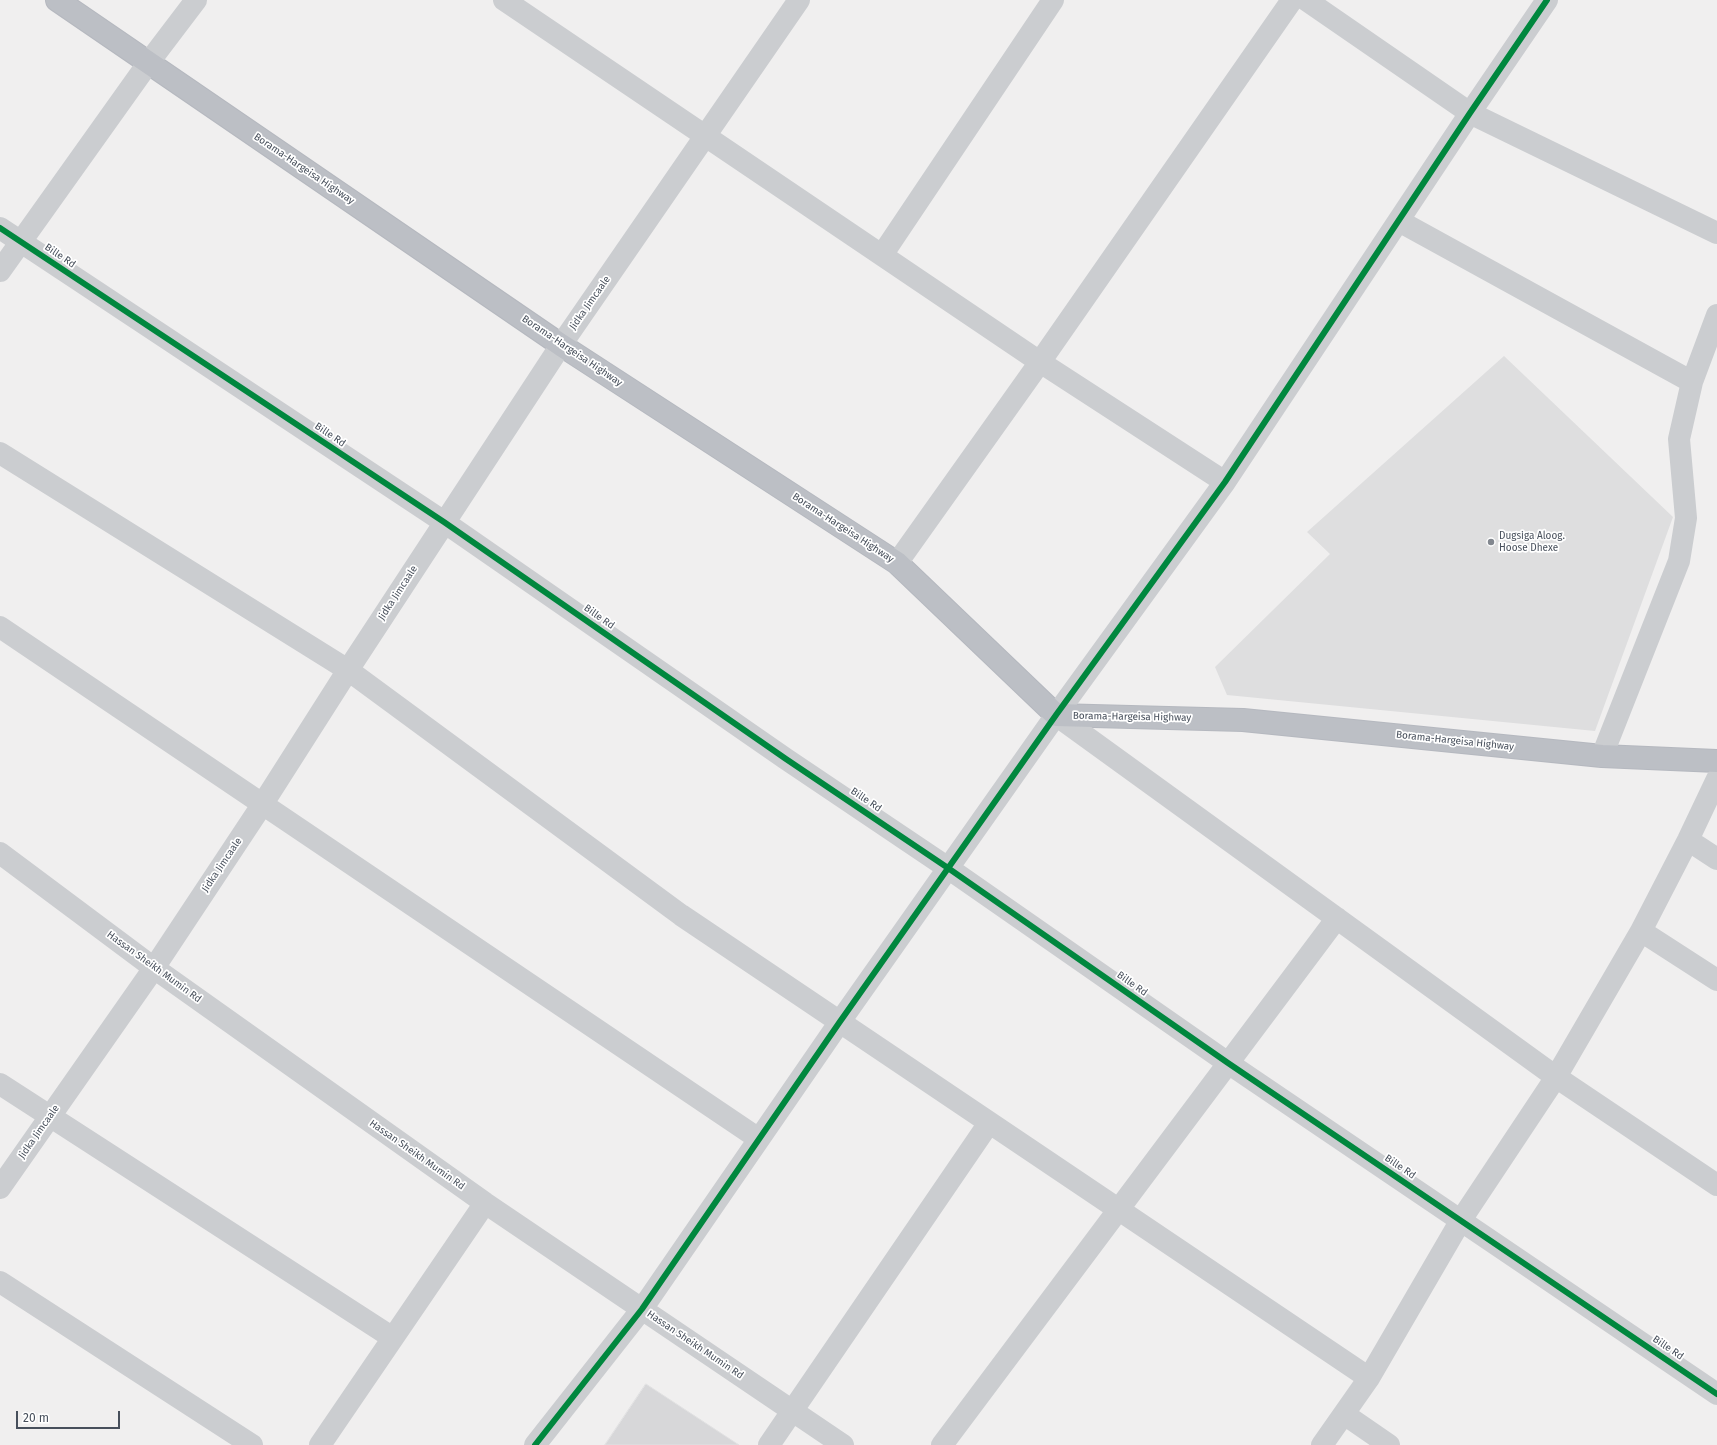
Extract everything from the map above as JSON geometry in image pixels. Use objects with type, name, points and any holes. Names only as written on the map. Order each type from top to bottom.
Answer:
[{"type":"highway","name":"Borama-Hargeisa Highway","points":[[58,0],[561,345],[897,562],[1056,715],[1243,720],[1602,756],[1717,761]]},
{"type":"street","points":[[0,271],[149,62],[196,0]]},
{"type":"street","points":[[504,0],[1040,362],[1225,482]]},
{"type":"street","name":"Jidka Jimcaale","points":[[0,1188],[154,968],[262,805],[444,522],[561,345],[799,0]]},
{"type":"street","points":[[882,255],[1053,0]]},
{"type":"street","points":[[897,562],[1040,362],[1292,0]]},
{"type":"street","points":[[1306,0],[1470,113],[1717,233]]},
{"type":"street","points":[[535,1445],[642,1309],[948,868],[1056,715],[1225,482],[1470,113],[1547,0]]},
{"type":"street","points":[[1399,222],[1692,382]]},
{"type":"street","name":"Bille Rd","points":[[0,228],[444,522],[786,759],[948,868],[1228,1063],[1717,1394]]},
{"type":"street","points":[[1602,756],[1679,561],[1686,518],[1679,439],[1692,382],[1717,315]]},
{"type":"street","points":[[0,453],[348,670],[681,915],[1369,1378]]},
{"type":"street","points":[[0,626],[262,805],[759,1139]]},
{"type":"street","points":[[1056,715],[1556,1077],[1717,1185]]},
{"type":"street","points":[[1322,1445],[1369,1378],[1461,1220],[1556,1077],[1641,931],[1717,780]]},
{"type":"street","points":[[1688,840],[1717,859]]},
{"type":"street","name":"Hassan Sheikh Mumin Rd","points":[[0,853],[154,968],[484,1203],[843,1445]]},
{"type":"street","points":[[942,1445],[1337,918]]},
{"type":"street","points":[[1641,931],[1717,980]]},
{"type":"street","points":[[0,1084],[393,1338]]},
{"type":"street","points":[[769,1445],[791,1410],[989,1123]]},
{"type":"street","points":[[320,1445],[484,1203]]},
{"type":"street","points":[[0,1282],[252,1445]]},
{"type":"street","points":[[1344,1414],[1389,1445]]},
{"type":"shaded area","name":"Dugsiga Aloog. Hoose Dhexe","points":[[1504,356],[1673,517],[1595,731],[1227,695],[1215,667],[1330,554],[1307,532]]},
{"type":"building","points":[[646,1384],[739,1445],[605,1445]]},
{"type":"cycle path","points":[[535,1445],[642,1309],[839,1023],[1056,715],[1225,482],[1470,113],[1547,0]]},
{"type":"cycle path","points":[[0,228],[444,522],[786,759],[948,868],[1228,1063],[1717,1394]]},
{"type":"place","name":"Dugsiga Aloog. Hoose Dhexe","points":[[1491,542]]}]
